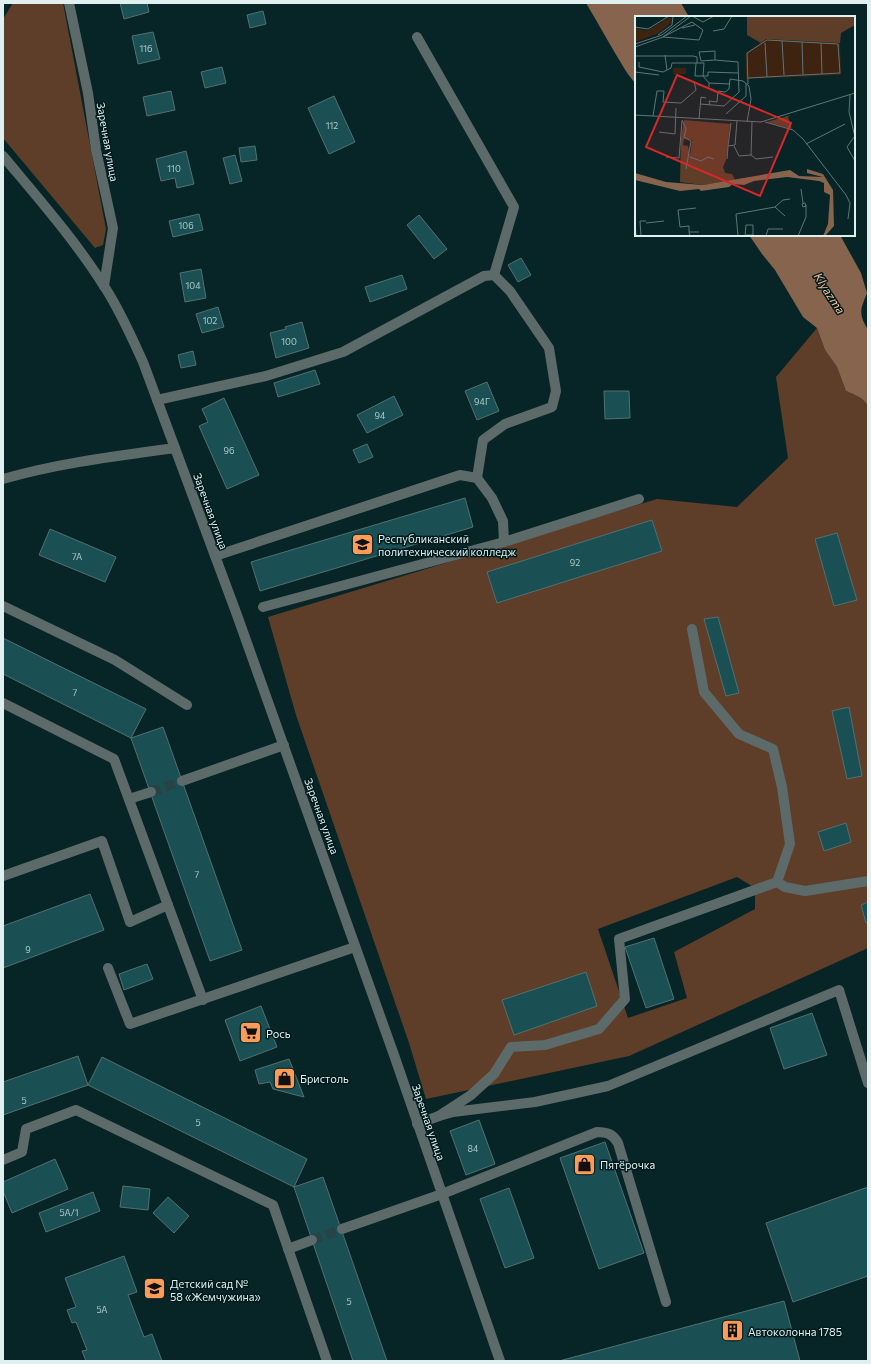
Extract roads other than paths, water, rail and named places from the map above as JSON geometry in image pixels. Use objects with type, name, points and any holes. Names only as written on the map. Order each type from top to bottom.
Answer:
[{"type":"street","name":"Заречная улица","points":[[69,3],[88,93],[96,150],[113,228],[104,286]]},
{"type":"street","points":[[417,37],[514,207],[494,275]]},
{"type":"street","name":"Заречная улица","points":[[3,156],[73,242],[104,286],[130,332],[175,448],[284,745],[500,1361]]},
{"type":"street","points":[[157,400],[266,376],[344,352],[484,276],[494,275]]},
{"type":"street","points":[[477,478],[483,440],[504,424],[552,407],[556,391],[549,348],[510,291],[494,275]]},
{"type":"street","points":[[3,479],[107,457],[175,448]]},
{"type":"street","points":[[215,556],[460,475],[477,478],[492,498],[503,521],[504,542]]},
{"type":"street","points":[[263,607],[504,542],[638,499]]},
{"type":"street","points":[[3,606],[115,660],[187,705]]},
{"type":"street","points":[[692,629],[704,692],[739,734],[773,749],[782,788],[790,844],[777,882]]},
{"type":"street","points":[[3,703],[114,759],[203,1000]]},
{"type":"street","points":[[182,781],[284,745]]},
{"type":"street","points":[[129,799],[151,792]]},
{"type":"street","points":[[3,876],[102,841],[130,922],[168,905]]},
{"type":"street","points":[[777,882],[785,887],[805,892],[868,881]]},
{"type":"street","points":[[439,1116],[471,1095],[494,1074],[511,1047],[545,1045],[599,1029],[625,1000],[619,940],[777,882]]},
{"type":"street","points":[[108,968],[130,1024],[355,947]]},
{"type":"street","points":[[418,1124],[453,1112],[535,1102],[608,1086],[839,990],[868,1083]]},
{"type":"street","points":[[3,1160],[22,1152],[26,1128],[76,1110],[273,1205],[327,1361]]},
{"type":"street","points":[[342,1229],[442,1194],[597,1132],[607,1132],[614,1136],[618,1142],[666,1302]]},
{"type":"street","points":[[288,1249],[312,1240]]},
{"type":"water","points":[[586,3],[681,3],[688,16],[635,16],[635,83],[622,65]]},
{"type":"water","name":"Klyazma","points":[[750,236],[841,236],[861,273],[867,293],[861,314],[868,329],[868,406],[861,398],[846,391],[837,367],[825,350],[817,328],[803,317],[775,270]]},
{"type":"tunnel","points":[[151,792],[182,781]]},
{"type":"tunnel","points":[[312,1240],[342,1229]]},
{"type":"place","name":"Республиканский политехнический колледж","points":[[362,544]]},
{"type":"place","name":"Рось","points":[[251,1033]]},
{"type":"place","name":"Бристоль","points":[[284,1078]]},
{"type":"place","name":"Пятёрочка","points":[[585,1164]]},
{"type":"place","name":"Детский сад № 58 «Жемчужина»","points":[[155,1289]]},
{"type":"place","name":"Автоколонна 1785","points":[[732,1331]]}]
